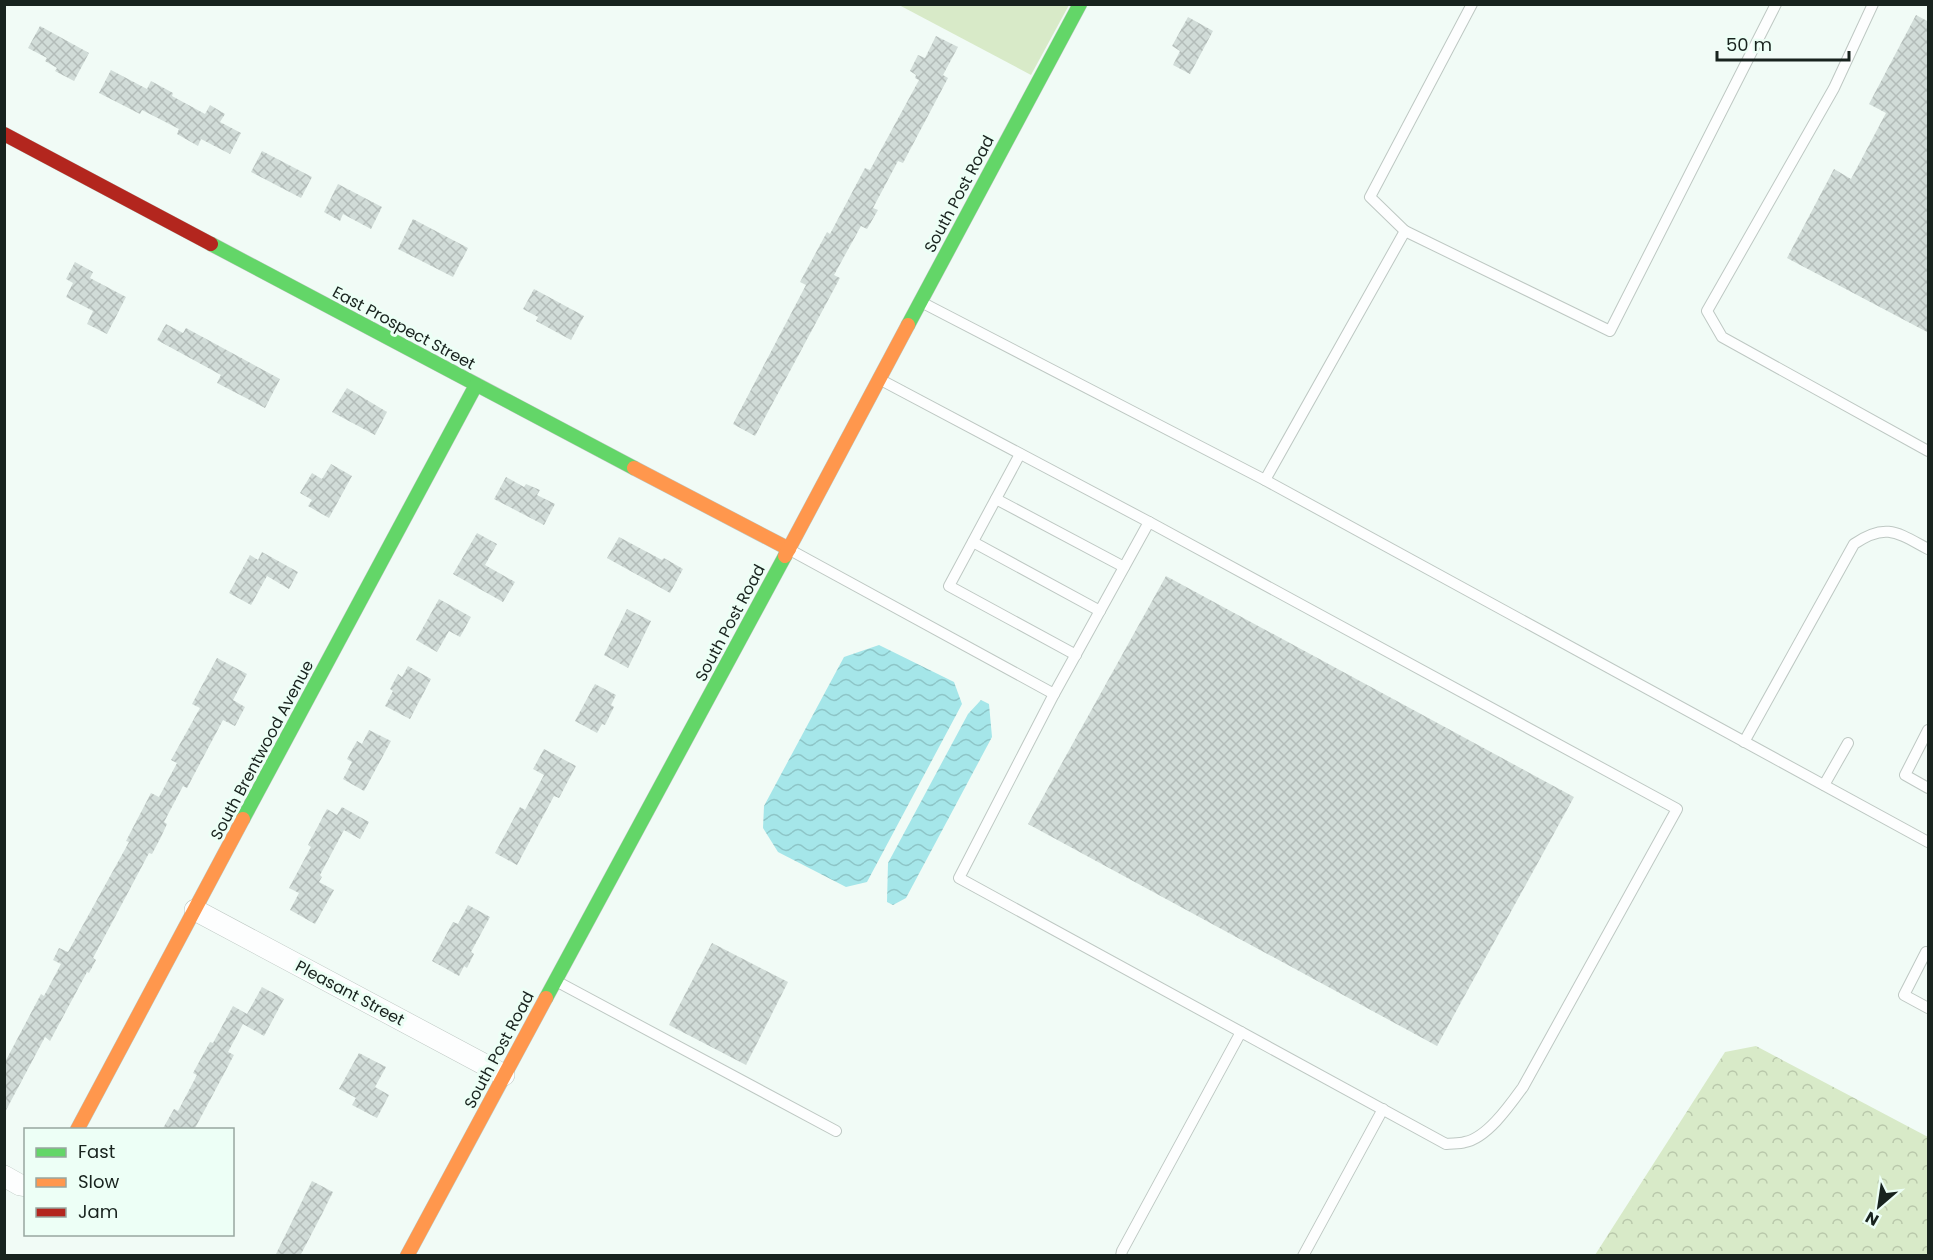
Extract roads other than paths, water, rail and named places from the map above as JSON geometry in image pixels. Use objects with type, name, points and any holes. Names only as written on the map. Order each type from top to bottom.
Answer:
[{"type":"street","name":"South Post Road","points":[[407,1256],[1080,4]]},
{"type":"street","name":"East Prospect Street","points":[[4,134],[789,549]]},
{"type":"street","name":"South Brentwood Avenue","points":[[78,1128],[476,385]]},
{"type":"street","name":"Pleasant Street","points":[[195,910],[504,1075]]},
{"type":"street","points":[[4,1176],[24,1186]]},
{"type":"lane","points":[[1472,4],[1370,197],[1406,231],[1610,331],[1776,4]]},
{"type":"lane","points":[[1874,4],[1834,88],[1707,311],[1722,337],[1929,451]]},
{"type":"lane","points":[[1265,480],[1406,231]]},
{"type":"lane","points":[[920,302],[1265,480],[1929,842]]},
{"type":"lane","points":[[879,379],[1149,522],[1677,809],[1523,1088],[1502,1115],[1483,1132],[1467,1142],[1446,1143],[959,878],[1054,694],[1149,522]]},
{"type":"lane","points":[[1020,454],[949,586],[1076,655]]},
{"type":"lane","points":[[996,500],[1124,567]]},
{"type":"lane","points":[[1744,742],[1854,544],[1868,535],[1895,532],[1929,549]]},
{"type":"lane","points":[[973,542],[1100,611]]},
{"type":"lane","points":[[789,549],[1054,694]]},
{"type":"lane","points":[[1929,730],[1905,775],[1929,788]]},
{"type":"lane","points":[[1824,785],[1848,743]]},
{"type":"lane","points":[[1928,951],[1904,995],[1929,1008]]},
{"type":"lane","points":[[555,981],[836,1131]]},
{"type":"lane","points":[[1121,1256],[1241,1032]]},
{"type":"lane","points":[[1303,1256],[1383,1109]]},
{"type":"water","points":[[879,645],[954,682],[962,704],[867,882],[846,887],[778,852],[763,828],[764,806],[844,657]]},
{"type":"water","points":[[981,700],[989,704],[992,737],[906,898],[893,905],[887,902],[888,863],[968,714]]}]
